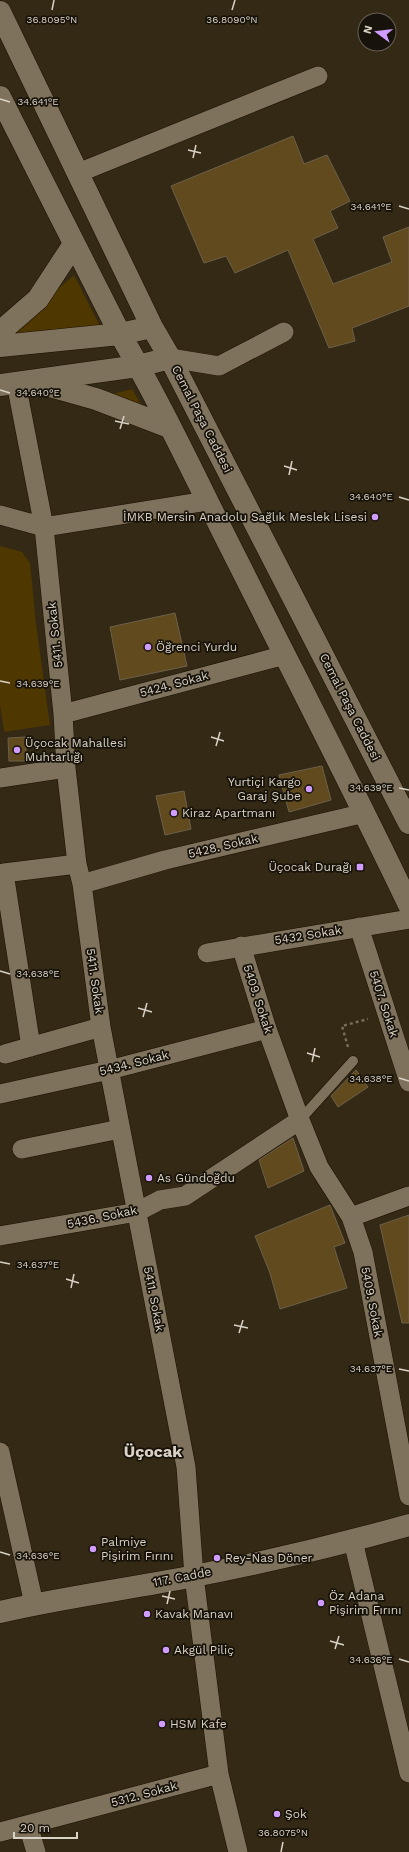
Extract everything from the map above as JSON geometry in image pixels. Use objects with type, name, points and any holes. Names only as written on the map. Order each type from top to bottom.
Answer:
[{"type":"main road","name":"Cemal Paşa Caddesi","points":[[0,12],[152,327],[170,358],[409,823]]},
{"type":"main road","points":[[0,97],[285,655],[409,905]]},
{"type":"main road","points":[[0,332],[38,299],[74,244]]},
{"type":"main road","points":[[0,346],[120,334],[152,327]]},
{"type":"main road","points":[[15,383],[138,366],[170,358]]},
{"type":"main road","points":[[15,383],[96,399],[169,427]]},
{"type":"main road","name":"117. Cadde","points":[[0,1612],[34,1604],[194,1576],[353,1541],[409,1525]]},
{"type":"street","points":[[78,173],[318,76]]},
{"type":"street","points":[[170,358],[218,366],[284,332]]},
{"type":"street","name":"5411. Sokak","points":[[15,383],[44,527],[63,714],[66,768],[77,864],[82,884],[101,1027],[186,1467],[194,1576],[219,1774],[238,1852]]},
{"type":"street","points":[[0,515],[44,527],[207,501]]},
{"type":"street","name":"5424. Sokak","points":[[63,714],[285,655]]},
{"type":"street","points":[[0,778],[66,768]]},
{"type":"street","name":"5428. Sokak","points":[[82,884],[166,860],[365,814]]},
{"type":"street","points":[[31,1047],[4,873],[77,864]]},
{"type":"street","name":"5432 Sokak","points":[[207,953],[241,946],[409,919]]},
{"type":"street","name":"5407. Sokak","points":[[358,927],[409,1082]]},
{"type":"street","name":"5409. Sokak","points":[[241,946],[267,1029],[319,1168],[351,1217],[363,1252],[409,1496]]},
{"type":"street","points":[[5,1054],[101,1027]]},
{"type":"street","name":"5434. Sokak","points":[[0,1094],[109,1070],[267,1029]]},
{"type":"street","name":"5436. Sokak","points":[[0,1236],[137,1212],[160,1200],[185,1196],[300,1120]]},
{"type":"street","points":[[22,1149],[120,1129]]},
{"type":"street","points":[[351,1217],[409,1196]]},
{"type":"street","points":[[0,1452],[34,1604]]},
{"type":"street","points":[[353,1541],[409,1773]]},
{"type":"street","name":"5312. Sokak","points":[[0,1832],[219,1774]]},
{"type":"street","points":[[28,1825],[36,1852]]},
{"type":"lane","points":[[300,1120],[353,1061]]},
{"type":"path","points":[[353,1061],[342,1026],[387,1013]]},
{"type":"shaded area","points":[[74,275],[100,326],[2,338]]},
{"type":"shaded area","points":[[132,389],[146,413],[102,397]]},
{"type":"shaded area","points":[[0,546],[22,552],[30,563],[36,624],[50,725],[4,732],[0,704]]},
{"type":"building","points":[[293,136],[304,164],[327,155],[350,201],[330,211],[338,228],[313,239],[333,284],[392,262],[383,237],[409,227],[409,306],[352,328],[355,341],[329,348],[288,250],[235,273],[226,256],[204,263],[171,186]]},
{"type":"building","name":"Öğrenci Yurdu","points":[[175,613],[187,666],[120,680],[110,627]]},
{"type":"building","name":"Üçocak Mahallesi Muhtarlığı","points":[[26,737],[26,761],[9,761],[8,738]]},
{"type":"building","points":[[322,766],[331,800],[289,812],[279,775]]},
{"type":"building","name":"Kiraz Apartmanı","points":[[184,791],[191,829],[165,835],[156,796]]},
{"type":"building","points":[[356,1070],[368,1087],[338,1107],[331,1096]]},
{"type":"building","points":[[293,1138],[304,1171],[268,1188],[259,1160]]},
{"type":"building","points":[[330,1205],[345,1243],[334,1247],[347,1288],[280,1309],[270,1273],[255,1236]]},
{"type":"building","points":[[409,1215],[409,1323],[402,1323],[380,1225]]},
{"type":"place","name":"İMKB Mersin Anadolu Sağlık Meslek Lisesi","points":[[375,517]]},
{"type":"place","name":"Öğrenci Yurdu","points":[[148,647]]},
{"type":"place","name":"Üçocak Mahallesi Muhtarlığı","points":[[17,750]]},
{"type":"place","name":"Yurtiçi Kargo Garaj Şube","points":[[309,789]]},
{"type":"place","name":"Kiraz Apartmanı","points":[[174,813]]},
{"type":"place","name":"Üçocak Durağı","points":[[360,867]]},
{"type":"place","name":"As Gündoğdu","points":[[149,1178]]},
{"type":"place","name":"Palmiye Pişirim Fırını","points":[[93,1549]]},
{"type":"place","name":"Rey-Nas Döner","points":[[217,1558]]},
{"type":"place","name":"Öz Adana Pişirim Fırını","points":[[321,1603]]},
{"type":"place","name":"Kavak Manavı","points":[[147,1614]]},
{"type":"place","name":"Akgül Piliç","points":[[166,1650]]},
{"type":"place","name":"HSM Kafe","points":[[162,1724]]},
{"type":"place","name":"Şok","points":[[277,1814]]},
{"type":"district","name":"Üçocak","points":[[153,1451]]}]
